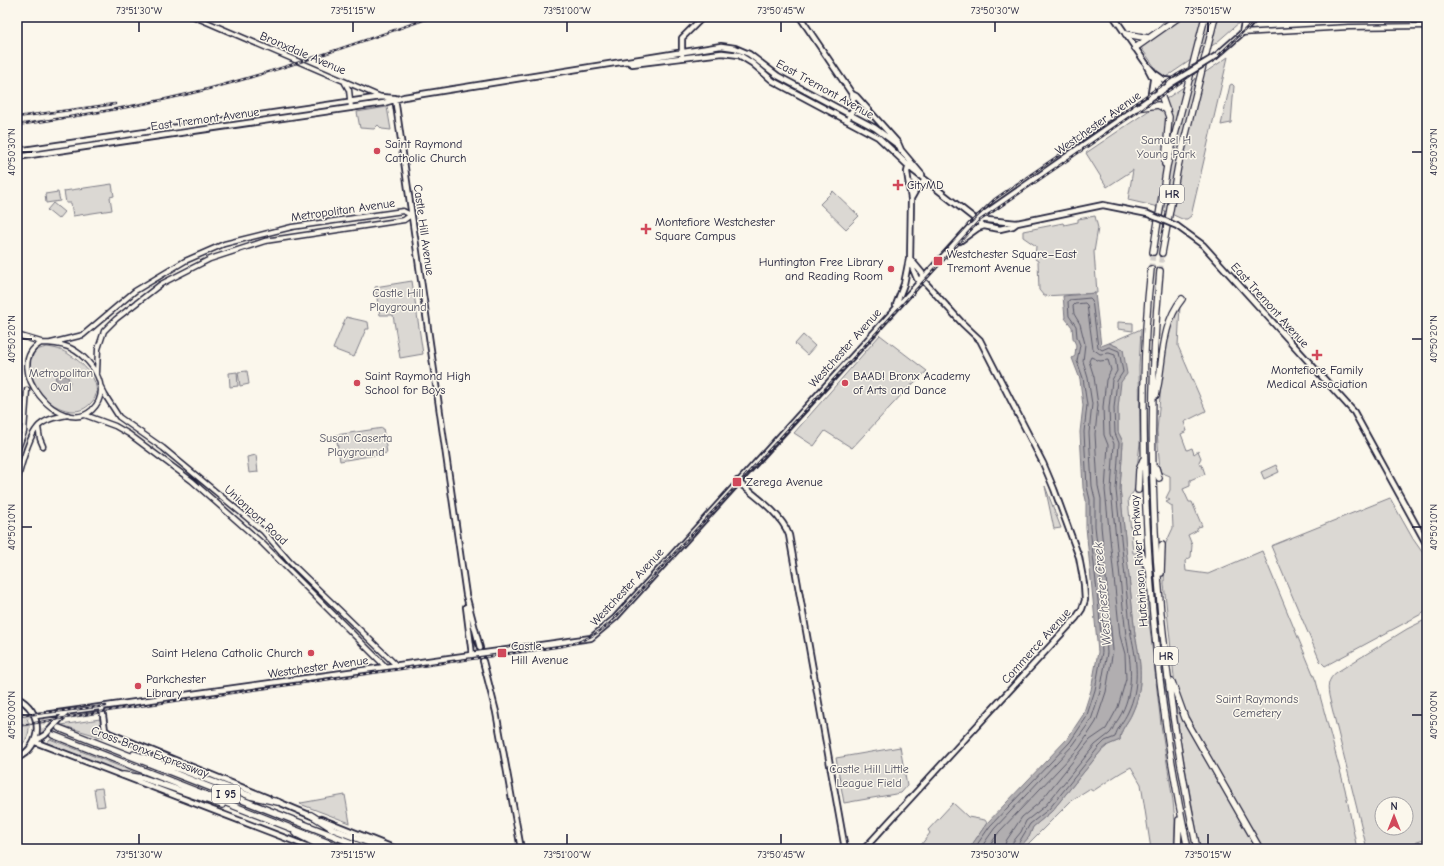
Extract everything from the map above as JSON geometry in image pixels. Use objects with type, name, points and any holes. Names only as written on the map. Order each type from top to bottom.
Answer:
[{"type":"highway","points":[[1135,48],[1179,17]]},
{"type":"highway","name":"HR","points":[[1153,252],[1165,179],[1205,17]]},
{"type":"highway","name":"HR","points":[[1162,253],[1180,155],[1215,17]]},
{"type":"highway","points":[[1126,34],[1148,38]]},
{"type":"highway","points":[[1161,91],[1169,120],[1165,179]]},
{"type":"highway","points":[[1136,108],[1158,105],[1167,110]]},
{"type":"highway","name":"Hutchinson River Parkway","points":[[1151,269],[1144,362],[1144,458],[1149,573],[1158,663],[1178,798],[1188,849]]},
{"type":"highway","name":"Hutchinson River Parkway","points":[[1160,270],[1156,318],[1153,403],[1154,462],[1160,587],[1167,662],[1179,753],[1196,849]]},
{"type":"highway","points":[[1153,403],[1158,386],[1167,329],[1173,313],[1182,299]]},
{"type":"highway","points":[[1138,490],[1139,470],[1144,458]]},
{"type":"highway","points":[[1154,462],[1159,478]]},
{"type":"highway","points":[[1160,587],[1163,562],[1162,545]]},
{"type":"highway","points":[[1140,550],[1149,573]]},
{"type":"highway","points":[[1167,662],[1177,698],[1185,718],[1260,849]]},
{"type":"highway","name":"Cross Bronx Expressway","points":[[59,728],[368,849]]},
{"type":"highway","name":"Cross Bronx Expressway","points":[[53,735],[344,849]]},
{"type":"highway","points":[[85,738],[182,770],[250,796],[278,802]]},
{"type":"highway","points":[[123,775],[143,778],[189,795],[250,812]]},
{"type":"highway","points":[[1178,798],[1178,849]]},
{"type":"highway","points":[[311,815],[337,831],[384,849]]},
{"type":"highway","points":[[277,823],[327,849]]},
{"type":"main road","points":[[683,58],[682,38],[703,17]]},
{"type":"main road","points":[[800,17],[852,94],[871,112],[899,146]]},
{"type":"main road","points":[[1114,17],[1147,65],[1155,74],[1164,80],[1175,81]]},
{"type":"main road","points":[[1242,33],[1245,17]]},
{"type":"main road","name":"Westchester Avenue","points":[[36,716],[102,708],[591,638],[615,618],[737,481],[977,219],[1175,81],[1216,56],[1242,33],[1256,17]]},
{"type":"main road","name":"East Tremont Avenue","points":[[17,151],[381,97],[395,98],[629,62],[632,60],[721,46],[742,50],[778,76],[882,132],[899,146],[910,164]]},
{"type":"main road","name":"East Tremont Avenue","points":[[629,62],[632,64],[722,53],[739,55],[752,63],[773,80],[885,142],[910,164]]},
{"type":"main road","points":[[1147,65],[1153,80],[1161,91]]},
{"type":"main road","points":[[1155,74],[1161,91]]},
{"type":"main road","points":[[1150,99],[1153,80]]},
{"type":"main road","points":[[847,120],[854,107],[852,94]]},
{"type":"main road","name":"East Tremont Avenue","points":[[17,157],[384,103],[395,98]]},
{"type":"main road","name":"Castle Hill Avenue","points":[[395,98],[466,595],[480,648]]},
{"type":"main road","points":[[199,124],[200,130]]},
{"type":"main road","points":[[139,133],[140,139]]},
{"type":"main road","points":[[95,140],[96,146]]},
{"type":"main road","points":[[67,144],[68,149]]},
{"type":"main road","points":[[43,147],[44,153]]},
{"type":"main road","points":[[895,309],[904,284],[910,257],[911,199],[907,172],[910,164],[925,180],[970,216],[977,219],[984,226]]},
{"type":"main road","points":[[911,199],[917,188],[925,180]]},
{"type":"main road","name":"East Tremont Avenue","points":[[977,219],[1017,223],[1103,205],[1148,214],[1177,226],[1203,245],[1352,410],[1427,545]]},
{"type":"main road","name":"East Tremont Avenue","points":[[984,226],[1000,229],[1013,226],[1017,223]]},
{"type":"main road","name":"Westchester Avenue","points":[[952,247],[978,228],[984,226]]},
{"type":"main road","points":[[910,257],[919,270],[922,279]]},
{"type":"main road","name":"Commerce Avenue","points":[[864,849],[1076,618],[1082,609],[1085,600],[1084,584],[1079,557],[1054,489],[986,350],[979,338],[962,323],[922,279],[917,279],[914,276],[910,257]]},
{"type":"main road","points":[[919,270],[932,269]]},
{"type":"main road","points":[[737,481],[777,516],[785,525],[789,535],[845,849]]},
{"type":"main road","points":[[466,595],[472,654]]},
{"type":"main road","points":[[483,661],[496,712],[521,849]]},
{"type":"main road","points":[[17,698],[28,705],[36,716],[38,728],[35,741]]},
{"type":"main road","points":[[102,708],[106,730],[109,733],[396,849]]},
{"type":"main road","points":[[17,758],[27,751],[35,741],[45,735],[68,712]]},
{"type":"main road","points":[[35,741],[314,849]]},
{"type":"street","name":"Bronxdale Avenue","points":[[195,17],[381,97]]},
{"type":"street","points":[[1242,33],[1349,27],[1427,26]]},
{"type":"street","points":[[345,82],[349,90],[351,108]]},
{"type":"street","name":"Metropolitan Avenue","points":[[51,343],[78,337],[86,333],[135,291],[206,251],[230,242],[262,233],[292,227],[404,211],[411,215],[404,220],[263,241],[210,259],[160,285],[124,312],[104,331],[98,349],[97,372]]},
{"type":"street","points":[[262,233],[263,241]]},
{"type":"street","points":[[156,278],[160,285]]},
{"type":"street","points":[[17,335],[41,343],[51,343],[67,347],[75,351],[97,372],[100,385],[97,404],[84,415],[68,415],[51,418],[38,427],[28,447],[17,480]]},
{"type":"street","points":[[24,355],[31,347],[41,343]]},
{"type":"street","points":[[24,385],[26,390],[31,395]]},
{"type":"street","name":"Unionport Road","points":[[100,385],[119,417],[181,462],[265,533],[290,562],[397,666]]},
{"type":"street","points":[[17,451],[24,432],[26,390]]},
{"type":"street","points":[[36,400],[49,409],[68,415]]},
{"type":"street","name":"Unionport Road","points":[[84,415],[115,426],[129,434],[176,469],[251,532],[386,667]]},
{"type":"street","points":[[38,427],[43,446]]},
{"type":"street","points":[[176,469],[181,462]]},
{"type":"green space","points":[[1168,17],[1242,17],[1241,21],[1216,43],[1163,79],[1140,46]]},
{"type":"green space","name":"Samuel H Young Park","points":[[1228,57],[1191,216],[1187,219],[1182,219],[1154,206],[1128,200],[1133,170],[1107,187],[1086,153]]},
{"type":"green space","points":[[1232,84],[1234,86],[1231,123],[1221,125],[1230,85]]},
{"type":"green space","points":[[387,107],[391,130],[382,129],[378,125],[374,129],[360,128],[357,112]]},
{"type":"green space","points":[[112,184],[114,196],[110,197],[112,210],[73,216],[71,203],[66,203],[64,191]]},
{"type":"green space","points":[[833,191],[859,216],[846,229],[820,204]]},
{"type":"green space","points":[[58,192],[60,201],[46,203],[45,194]]},
{"type":"green space","points":[[53,203],[64,212],[58,219],[47,210]]},
{"type":"green space","points":[[1095,216],[1098,228],[1094,252],[1097,293],[1044,296],[1039,290],[1038,261],[1035,259],[1036,246],[1023,237],[1023,231],[1063,223],[1064,225],[1078,222],[1078,219]]},
{"type":"green space","name":"Castle Hill Playground","points":[[412,281],[423,354],[400,358],[393,315],[380,315],[375,287]]},
{"type":"green space","name":"Saint Raymonds Cemetery","points":[[1180,305],[1178,346],[1206,411],[1184,422],[1187,431],[1181,434],[1187,450],[1192,448],[1194,454],[1198,451],[1201,458],[1199,462],[1200,465],[1202,465],[1205,474],[1190,480],[1190,486],[1183,489],[1189,502],[1192,502],[1202,526],[1198,527],[1196,531],[1188,535],[1192,545],[1191,557],[1185,561],[1186,571],[1208,574],[1262,551],[1316,681],[1345,789],[1357,849],[1263,849],[1185,715],[1175,686],[1164,584],[1165,545],[1173,528],[1172,506],[1166,502],[1170,500],[1166,498],[1170,490],[1170,476],[1160,472],[1157,431],[1162,373],[1168,329]]},
{"type":"green space","points":[[346,317],[368,322],[369,329],[366,329],[354,357],[333,349]]},
{"type":"green space","points":[[1118,322],[1133,323],[1133,331],[1118,329]]},
{"type":"green space","points":[[1141,329],[1139,367],[1140,443],[1134,491],[1128,499],[1133,553],[1140,553],[1145,584],[1161,725],[1173,801],[1175,821],[1174,849],[1151,849],[1141,784],[1131,767],[1093,791],[1089,789],[1072,800],[1023,849],[1018,849],[1029,837],[1033,827],[1052,811],[1101,751],[1108,745],[1120,740],[1121,733],[1136,704],[1140,684],[1140,665],[1135,635],[1120,489],[1123,442],[1118,432],[1118,408],[1123,349],[1109,343]]},
{"type":"green space","points":[[803,335],[815,346],[807,355],[795,344]]},
{"type":"green space","points":[[880,335],[927,371],[904,392],[852,448],[825,431],[814,446],[794,433]]},
{"type":"green space","name":"Metropolitan Oval","points":[[47,347],[70,355],[82,364],[92,376],[96,391],[95,398],[86,407],[76,411],[61,408],[49,402],[38,393],[30,382],[26,371],[27,361],[33,352]]},
{"type":"green space","points":[[247,371],[249,384],[240,386],[238,372]]},
{"type":"green space","points":[[237,372],[238,386],[230,387],[229,373]]},
{"type":"green space","name":"Susan Caserta Playground","points":[[383,428],[387,453],[340,461],[336,435]]},
{"type":"green space","points":[[256,455],[258,472],[249,473],[247,457]]},
{"type":"green space","points":[[1276,465],[1279,472],[1264,479],[1261,472]]},
{"type":"green space","points":[[1045,486],[1061,528],[1054,529]]},
{"type":"green space","points":[[1390,498],[1413,539],[1427,559],[1427,611],[1325,666],[1320,661],[1271,546]]},
{"type":"green space","name":"Saint Raymonds Cemetery","points":[[1427,619],[1427,839],[1395,849],[1367,849],[1328,692],[1331,678],[1337,672],[1407,629]]},
{"type":"green space","points":[[1175,699],[1258,849],[1200,849],[1181,745]]},
{"type":"green space","points":[[17,707],[26,716],[29,728],[26,739],[17,749]]},
{"type":"green space","points":[[100,719],[102,731],[105,736],[104,738],[61,725]]},
{"type":"green space","points":[[50,739],[142,775],[118,771],[47,743]]},
{"type":"green space","name":"Castle Hill Little League Field","points":[[900,747],[907,786],[901,793],[844,803],[836,758]]},
{"type":"green space","points":[[102,788],[105,806],[97,807],[94,789]]},
{"type":"green space","points":[[345,795],[350,823],[300,804],[301,803]]},
{"type":"green space","points":[[953,803],[968,817],[985,820],[987,823],[969,849],[918,849],[930,833],[928,830]]},
{"type":"water","name":"Westchester Creek","points":[[1095,293],[1101,346],[1109,343],[1123,349],[1127,374],[1121,382],[1118,408],[1118,432],[1123,442],[1120,489],[1135,635],[1140,665],[1140,684],[1136,704],[1121,733],[1120,740],[1108,745],[1101,751],[1052,811],[1033,827],[1029,837],[1018,849],[969,849],[987,823],[1067,739],[1083,715],[1091,690],[1098,652],[1086,527],[1086,500],[1083,488],[1080,432],[1083,406],[1080,379],[1072,358],[1075,356],[1076,345],[1073,338],[1072,327],[1065,318],[1063,296]]},
{"type":"water","points":[[58,373],[68,377],[70,382],[69,385],[63,386],[56,380],[55,375]]},
{"type":"tunnel","points":[[1151,269],[1153,252]]},
{"type":"tunnel","points":[[1160,271],[1162,253]]},
{"type":"tunnel","points":[[480,648],[483,661]]},
{"type":"tunnel","points":[[17,712],[57,727]]},
{"type":"tunnel","points":[[17,721],[50,734]]},
{"type":"railway","points":[[17,125],[111,110],[204,90],[291,65],[432,17]]},
{"type":"railway","points":[[17,726],[125,708],[563,646],[592,636],[616,617],[979,221],[1216,58],[1258,17]]},
{"type":"railway","points":[[968,225],[995,199],[1178,74],[1204,60]]},
{"type":"railway","points":[[17,117],[115,104]]},
{"type":"railway","points":[[17,716],[106,706]]},
{"type":"place","name":"Saint Raymond Catholic Church","points":[[377,151]]},
{"type":"place","name":"CityMD","points":[[898,185]]},
{"type":"place","name":"Montefiore Westchester Square Campus","points":[[646,229]]},
{"type":"place","name":"Westchester Square–East Tremont Avenue","points":[[938,261]]},
{"type":"place","name":"Huntington Free Library and Reading Room","points":[[891,269]]},
{"type":"place","name":"Montefiore Family Medical Association","points":[[1317,355]]},
{"type":"place","name":"Saint Raymond High School for Boys","points":[[357,383]]},
{"type":"place","name":"BAAD! Bronx Academy of Arts and Dance","points":[[845,383]]},
{"type":"place","name":"Zerega Avenue","points":[[737,482]]},
{"type":"place","name":"Saint Helena Catholic Church","points":[[311,653]]},
{"type":"place","name":"Castle Hill Avenue","points":[[502,653]]},
{"type":"place","name":"Parkchester Library","points":[[138,686]]}]
